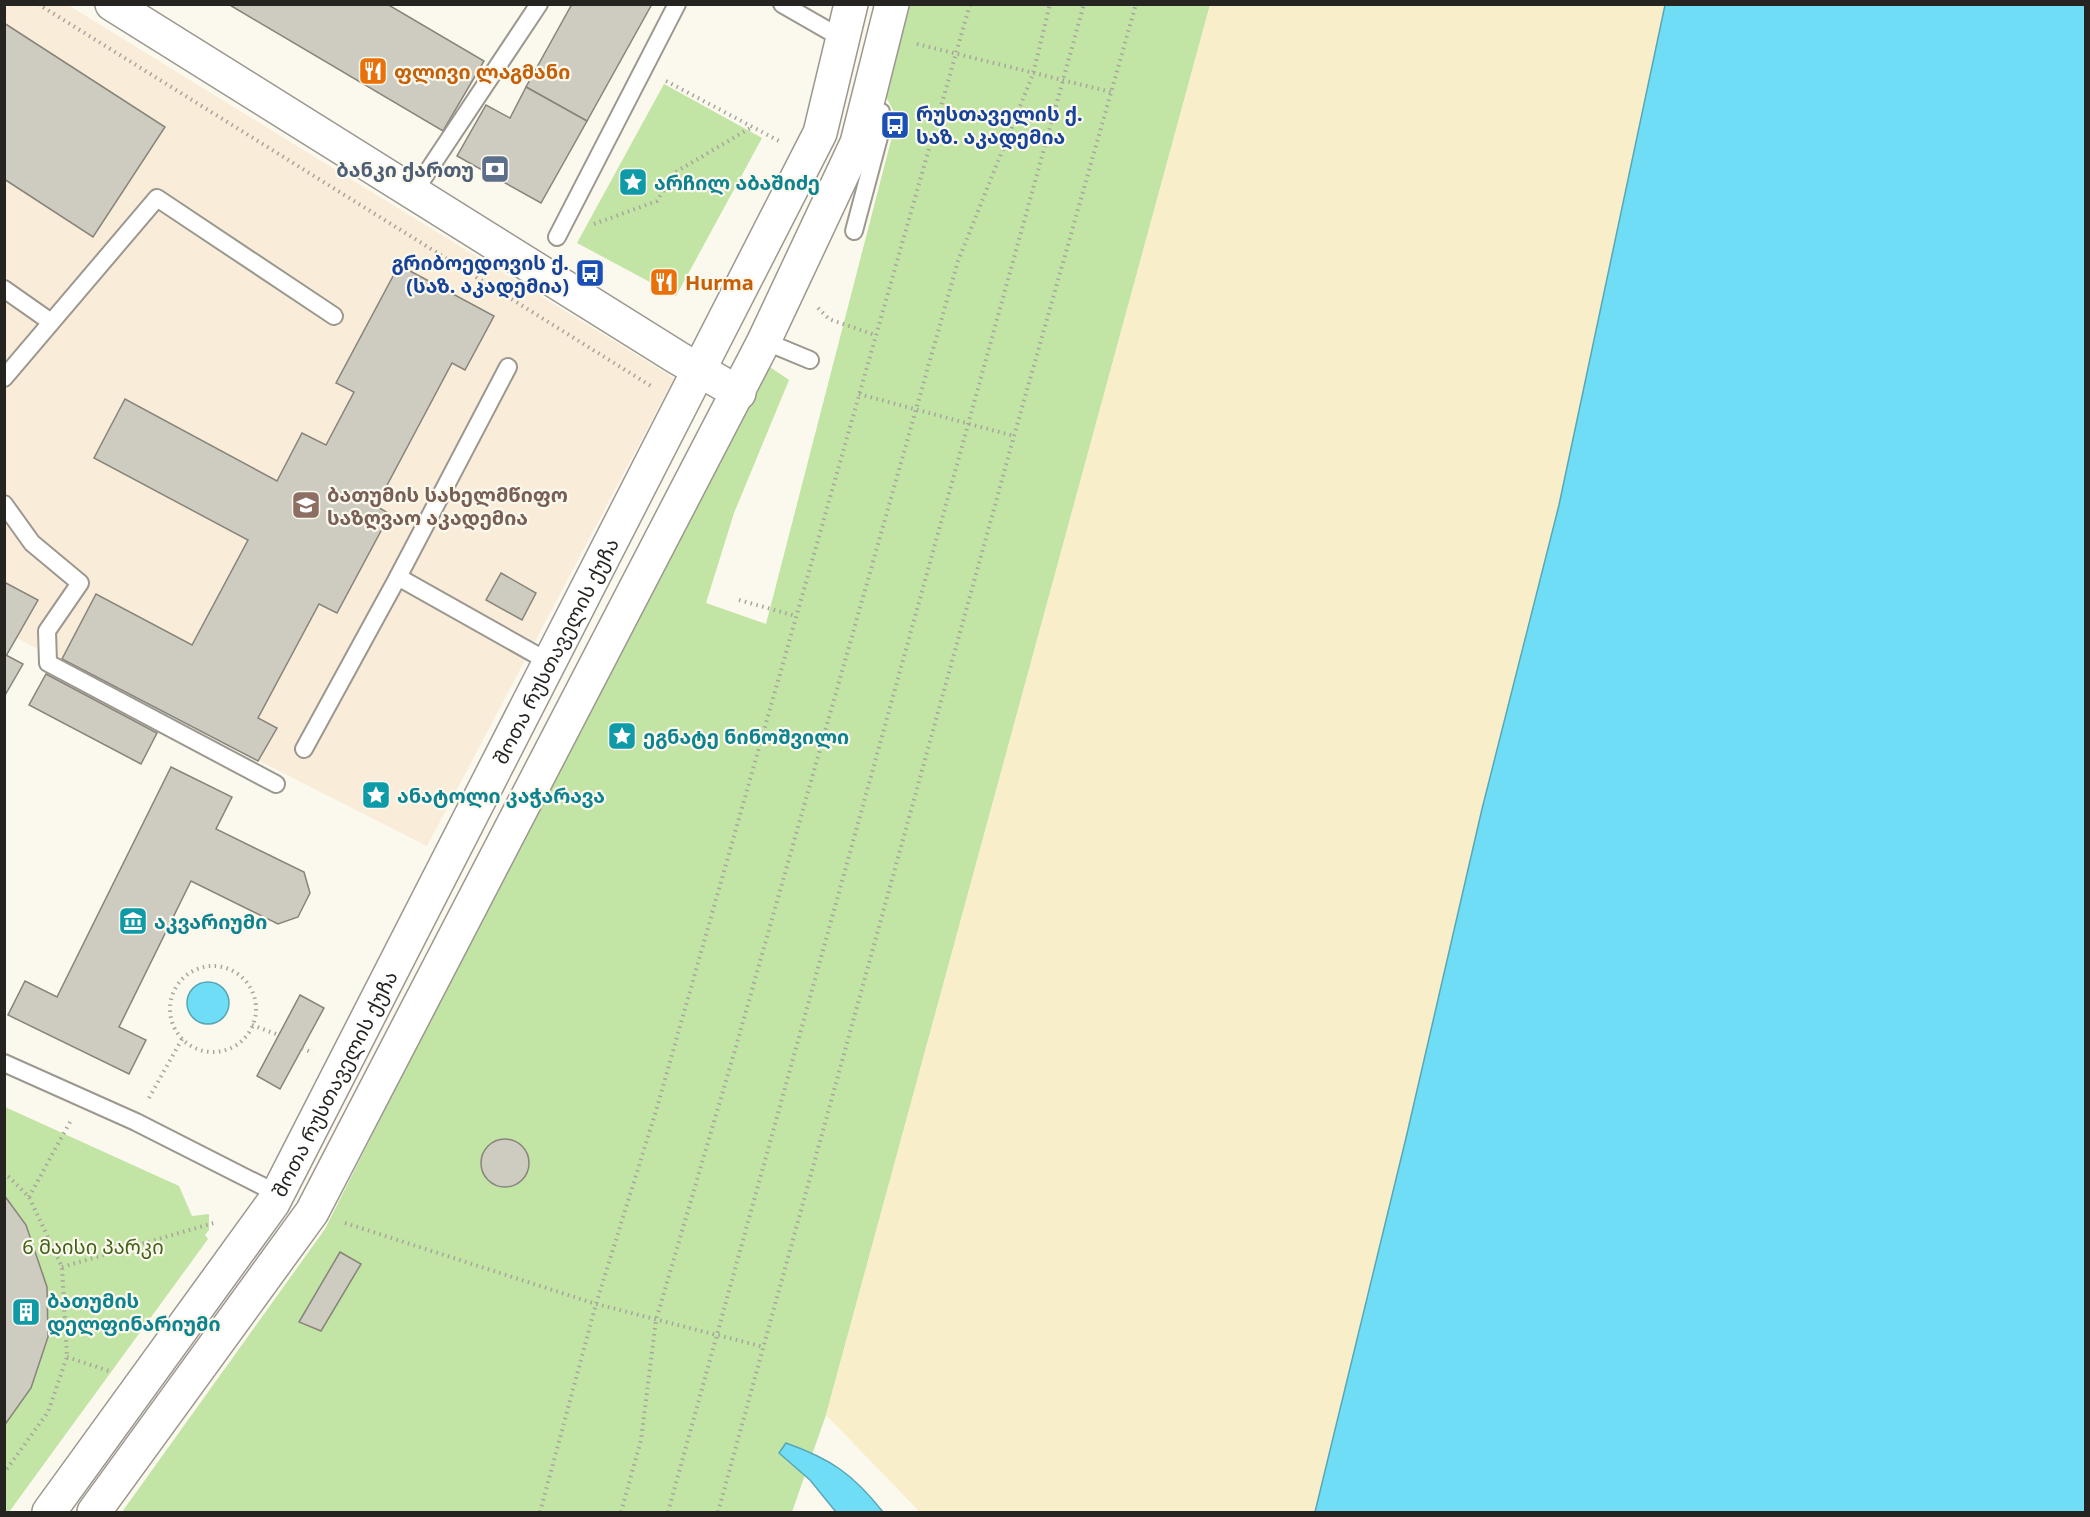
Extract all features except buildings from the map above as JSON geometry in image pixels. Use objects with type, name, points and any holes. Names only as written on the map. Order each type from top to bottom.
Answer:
[{"type":"main road","points":[[112,4],[739,393]]},
{"type":"main road","name":"შოთა რუსთაველის ქუჩა","points":[[49,1512],[276,1199],[820,133],[851,4]]},
{"type":"main road","name":"შოთა რუსთაველის ქუჩა","points":[[94,1512],[312,1212],[764,341],[857,143],[892,4]]},
{"type":"lane","points":[[414,192],[539,4]]},
{"type":"lane","points":[[557,237],[677,4]]},
{"type":"lane","points":[[782,4],[843,39]]},
{"type":"lane","points":[[854,231],[882,126],[881,112],[866,107]]},
{"type":"lane","points":[[4,378],[157,198],[334,316]]},
{"type":"lane","points":[[4,289],[51,322]]},
{"type":"lane","points":[[764,341],[810,360]]},
{"type":"lane","points":[[304,749],[398,577],[508,367]]},
{"type":"lane","points":[[4,504],[32,543],[80,583],[47,631],[48,663],[276,784]]},
{"type":"lane","points":[[398,577],[549,662]]},
{"type":"lane","points":[[4,1063],[136,1122],[276,1199]]},
{"type":"path","points":[[38,4],[660,391]]},
{"type":"path","points":[[540,1512],[596,1304],[656,1111],[970,4]]},
{"type":"path","points":[[621,1512],[641,1440],[656,1320],[737,1043],[915,409],[958,261],[1033,74],[1050,4]]},
{"type":"path","points":[[668,1512],[1084,4]]},
{"type":"path","points":[[718,1512],[1014,436],[1136,4]]},
{"type":"path","points":[[956,54],[1111,92]]},
{"type":"path","points":[[658,89],[663,79],[782,143]]},
{"type":"path","points":[[557,237],[657,201],[674,173],[753,126]]},
{"type":"path","points":[[814,304],[829,319],[875,335]]},
{"type":"path","points":[[859,394],[1014,436]]},
{"type":"path","points":[[739,600],[795,616]]},
{"type":"path","points":[[212,966],[232,971],[248,984],[254,997],[256,1011],[252,1025],[234,1046],[221,1051],[206,1051],[193,1047],[182,1039],[172,1020],[170,999],[185,975],[198,968],[212,966]]},
{"type":"path","points":[[252,1025],[279,1035]]},
{"type":"path","points":[[136,1122],[182,1039]]},
{"type":"path","points":[[28,1197],[83,1098]]},
{"type":"path","points":[[4,1172],[28,1197],[62,1267],[67,1358],[48,1412],[4,1473]]},
{"type":"path","points":[[62,1267],[276,1199]]},
{"type":"path","points":[[312,1212],[596,1304],[764,1347]]},
{"type":"path","points":[[67,1358],[114,1372]]},
{"type":"shaded area","name":"ბათუმის სახელმწიფო საზღვაო აკადემია","points":[[4,5],[68,5],[674,378],[427,846],[5,632]]},
{"type":"green space","points":[[906,5],[1210,5],[826,1415],[792,1512],[122,1512],[325,1229],[761,361],[789,380],[734,513],[706,603],[766,624],[897,117],[882,90]]},
{"type":"green space","points":[[664,84],[762,138],[676,296],[577,243]]},
{"type":"green space","name":"6 მაისი პარკი","points":[[5,1107],[179,1186],[192,1216],[209,1214],[209,1230],[205,1235],[208,1239],[9,1512],[5,1512]]},
{"type":"sand","points":[[1210,5],[1665,5],[1559,505],[1482,809],[1406,1138],[1315,1512],[920,1512],[826,1415]]},
{"type":"water","points":[[1665,5],[2085,5],[2085,1512],[1315,1512],[1406,1138],[1482,809],[1559,505]]},
{"type":"water","points":[[208,982],[223,988],[229,1003],[223,1018],[208,1024],[193,1018],[187,1003],[193,988]]},
{"type":"water","points":[[786,1443],[816,1455],[840,1469],[862,1487],[883,1512],[836,1512],[810,1480],[779,1453]]},
{"type":"place","name":"ფლივი ლაგმანი","points":[[373,71]]},
{"type":"place","name":"რუსთაველის ქ. საზ. აკადემია","points":[[895,125]]},
{"type":"place","name":"ბანკი ქართუ","points":[[495,169]]},
{"type":"place","name":"არჩილ აბაშიძე","points":[[633,182]]},
{"type":"place","name":"გრიბოედოვის ქ. (საზ. აკადემია)","points":[[590,273]]},
{"type":"place","name":"Hurma","points":[[664,282]]},
{"type":"place","name":"ბათუმის სახელმწიფო საზღვაო აკადემია","points":[[306,505]]},
{"type":"place","name":"ეგნატე ნინოშვილი","points":[[622,736]]},
{"type":"place","name":"ანატოლი კაჭარავა","points":[[376,795]]},
{"type":"place","name":"აკვარიუმი","points":[[133,921]]},
{"type":"place","name":"ბათუმის დელფინარიუმი","points":[[26,1312]]}]
